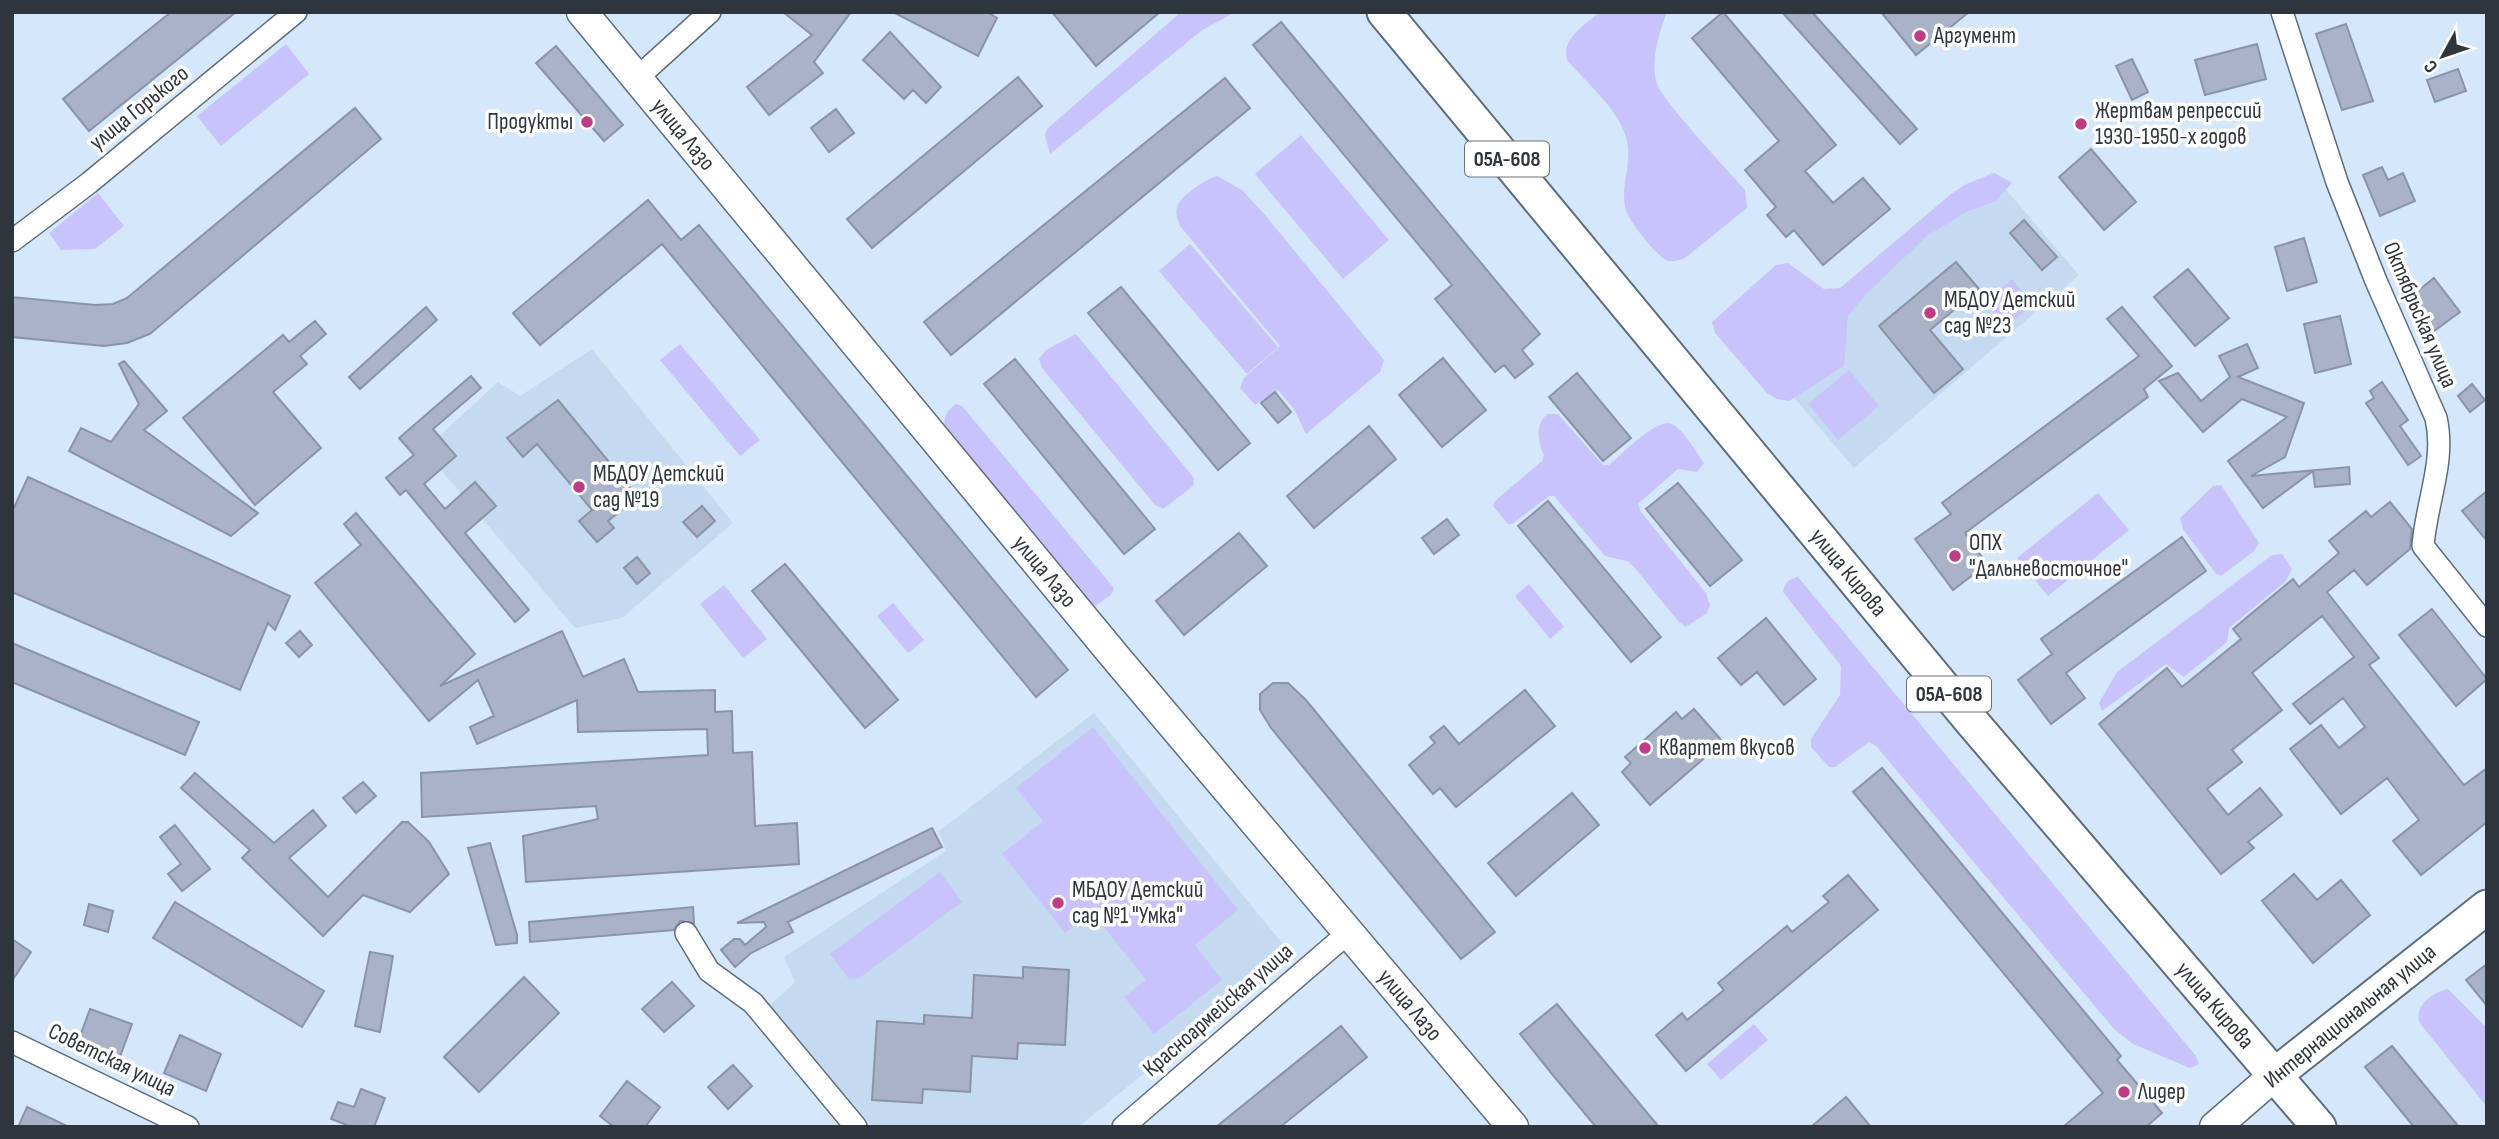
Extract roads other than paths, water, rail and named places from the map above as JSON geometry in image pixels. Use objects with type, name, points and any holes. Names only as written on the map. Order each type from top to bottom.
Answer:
[{"type":"main road","name":"улица Лазо","points":[[582,12],[1348,933],[1513,1127]]},
{"type":"main road","name":"улица Кирова","points":[[1384,12],[1972,722],[2319,1127]]},
{"type":"main road","name":"Интернациональная улица","points":[[2215,1127],[2276,1074],[2487,907]]},
{"type":"street","name":"улица Горького","points":[[12,241],[89,183],[296,12]]},
{"type":"street","points":[[636,79],[710,12]]},
{"type":"street","name":"Октябрьская улица","points":[[2282,12],[2337,182],[2376,281],[2436,418],[2440,434],[2437,474],[2423,546],[2487,625]]},
{"type":"street","points":[[686,933],[709,971],[752,1003],[856,1127]]},
{"type":"street","name":"Красноармейская улица","points":[[1123,1127],[1348,933]]},
{"type":"street","name":"Советская улица","points":[[12,1042],[188,1127]]},
{"type":"place","name":"Аргумент","points":[[1920,36]]},
{"type":"place","name":"Продукты","points":[[587,122]]},
{"type":"place","name":"Жертвам репрессий 1930-1950-х годов","points":[[2081,124]]},
{"type":"place","name":"МБДОУ Детский сад №23","points":[[1930,313]]},
{"type":"place","name":"МБДОУ Детский сад №19","points":[[579,487]]},
{"type":"place","name":"ОПХ \"Дальневосточное\"","points":[[1955,556]]},
{"type":"place","name":"Квартет вкусов","points":[[1645,748]]},
{"type":"place","name":"МБДОУ Детский сад №1 \"Умка\"","points":[[1058,903]]},
{"type":"place","name":"Лидер","points":[[2124,1092]]}]
